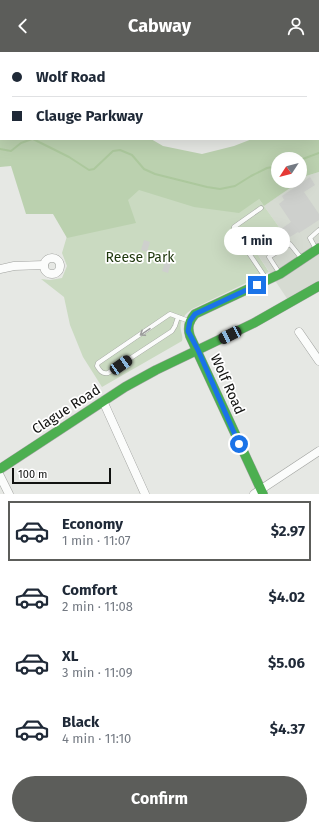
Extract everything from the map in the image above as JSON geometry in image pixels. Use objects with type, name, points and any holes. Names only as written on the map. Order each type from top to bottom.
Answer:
[{"type":"main road","points":[[190,321],[195,314],[280,274],[318,248]]},
{"type":"main road","name":"Clague Road","points":[[0,469],[125,387],[156,370],[254,323],[319,286]]},
{"type":"main road","name":"Wolf Road","points":[[190,321],[188,331],[198,350],[259,493]]},
{"type":"street","points":[[0,269],[14,266],[44,265]]},
{"type":"street","points":[[300,332],[319,361]]},
{"type":"street","points":[[103,401],[144,494]]},
{"type":"street","points":[[259,493],[319,451]]},
{"type":"street","points":[[0,476],[9,494]]},
{"type":"lane","points":[[261,208],[234,227],[234,231],[268,280]]},
{"type":"lane","points":[[318,248],[310,238],[319,230]]},
{"type":"lane","points":[[280,274],[270,258],[275,254],[290,244],[302,259]]},
{"type":"lane","points":[[178,317],[172,330],[108,374],[100,372],[97,366],[98,363],[170,314],[190,321]]},
{"type":"shaded area","points":[[319,172],[319,282],[288,300],[252,246],[279,227],[264,206],[289,188],[307,188],[307,176]]},
{"type":"green space","points":[[0,140],[153,140],[163,146],[202,154],[234,146],[249,140],[319,140],[319,172],[307,176],[307,152],[271,152],[271,188],[290,188],[264,206],[259,199],[239,213],[194,207],[139,190],[128,200],[136,223],[67,238],[53,214],[26,214],[11,166],[0,167]]},
{"type":"green space","name":"Reese Park","points":[[74,174],[259,199],[279,227],[252,246],[269,272],[192,309],[181,321],[182,341],[102,387],[83,357],[70,325],[64,297],[41,279],[50,280],[62,278],[67,266],[62,253],[72,219]]},
{"type":"building","points":[[310,177],[315,185],[304,192],[319,214],[319,220],[276,246],[272,240],[284,232],[281,229],[291,222],[279,204],[284,200],[282,196],[294,188],[307,188],[307,179]]},
{"type":"building","points":[[144,240],[150,242],[147,252],[141,250]]},
{"type":"building","points":[[165,262],[171,263],[168,273],[162,271]]},
{"type":"waterway","points":[[0,149],[11,151],[21,143],[29,140]]},
{"type":"waterway","points":[[35,140],[69,157],[89,170],[94,169],[113,151],[120,150],[132,155],[144,169],[155,174],[220,189],[235,186],[251,176],[271,167]]},
{"type":"waterway","points":[[307,157],[319,153]]},
{"type":"traffic: fast","points":[[263,494],[190,336],[189,324],[195,314],[280,274],[319,248]]},
{"type":"traffic: fast","points":[[0,469],[125,387],[156,370],[254,323],[319,286]]},
{"type":"route","points":[[239,444],[198,350],[188,331],[188,326],[195,314],[257,285]]}]
